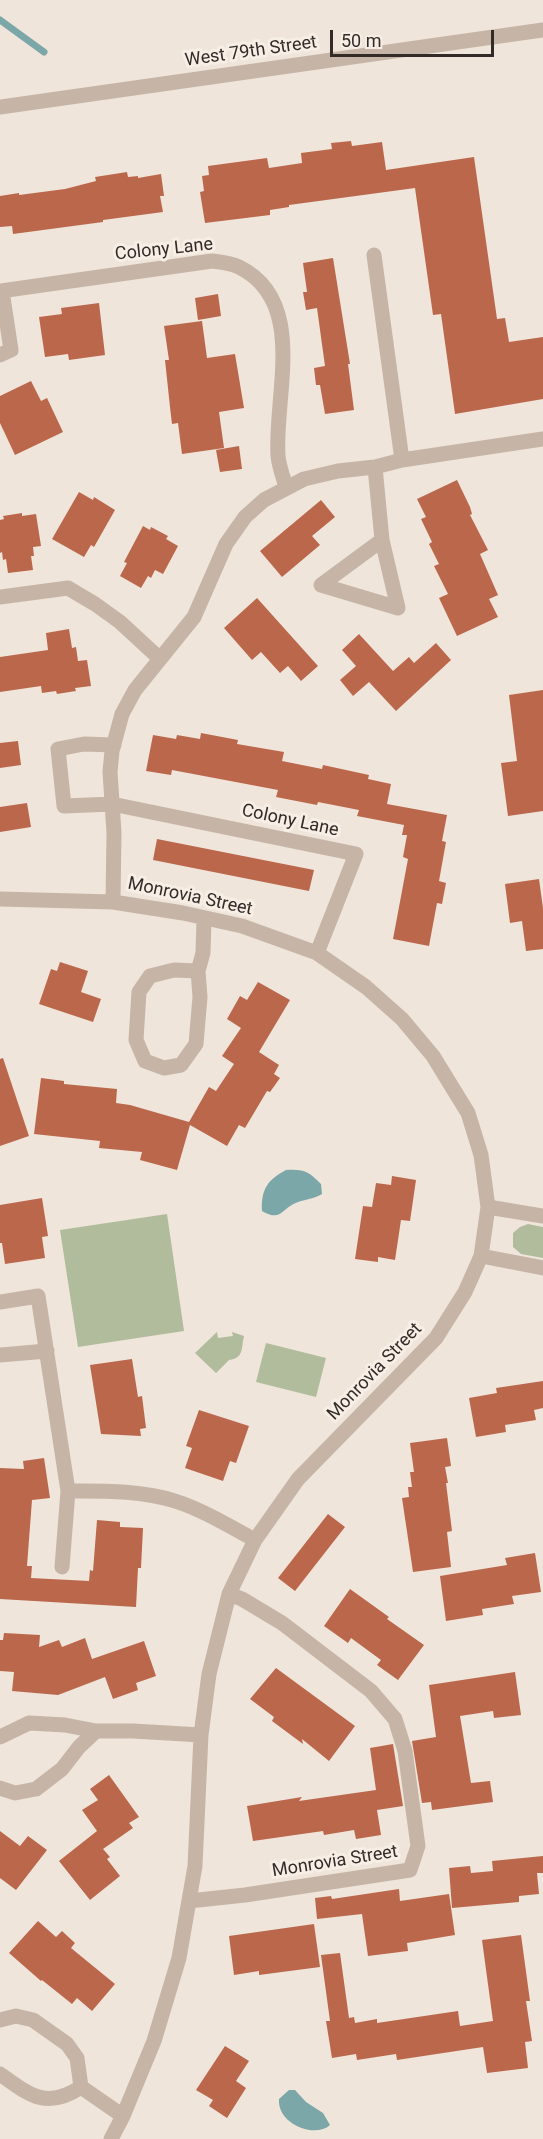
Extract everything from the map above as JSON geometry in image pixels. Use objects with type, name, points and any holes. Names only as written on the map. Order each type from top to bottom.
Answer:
[{"type":"street","name":"West 79th Street","points":[[0,106],[543,30]]},
{"type":"street","points":[[375,255],[402,460]]},
{"type":"street","name":"Colony Lane","points":[[1,291],[212,261],[238,266],[254,277],[261,282],[278,309],[284,344],[278,422],[278,458],[286,487]]},
{"type":"street","points":[[0,356],[11,350],[1,291]]},
{"type":"street","points":[[113,902],[114,833],[110,772],[122,714],[135,690],[194,617],[226,544],[245,517],[264,500],[304,479],[402,460],[543,439]]},
{"type":"street","points":[[375,467],[382,540],[398,608],[321,585],[382,540]]},
{"type":"street","points":[[0,597],[68,588],[120,622],[159,658]]},
{"type":"street","points":[[112,804],[64,806],[58,749],[84,744],[114,745]]},
{"type":"street","name":"Colony Lane","points":[[112,804],[356,854],[317,953]]},
{"type":"street","name":"Monrovia Street","points":[[0,899],[113,902],[183,913],[242,926],[317,953],[366,987],[402,1018],[433,1056],[468,1113],[481,1155],[488,1207],[481,1256],[465,1292],[436,1338],[298,1479],[255,1540],[229,1594],[209,1674],[201,1735],[195,1866],[179,1958],[154,2041],[111,2139]]},
{"type":"street","points":[[198,971],[174,970],[150,976],[139,992],[136,1040],[145,1061],[164,1068],[181,1065],[196,1044],[200,997],[198,971],[203,953],[204,919]]},
{"type":"street","points":[[488,1207],[543,1216]]},
{"type":"street","points":[[481,1256],[543,1268]]},
{"type":"street","points":[[0,1302],[38,1296],[68,1491],[62,1567]]},
{"type":"street","points":[[0,1355],[46,1351]]},
{"type":"street","points":[[68,1491],[140,1494],[173,1500],[255,1540]]},
{"type":"street","name":"Monrovia Street","points":[[189,1901],[253,1894],[410,1870],[418,1846],[405,1751],[395,1719],[370,1691],[282,1623],[242,1599],[229,1594]]},
{"type":"street","points":[[0,1737],[29,1723],[65,1725],[96,1731],[201,1735]]},
{"type":"street","points":[[0,1788],[15,1793],[36,1789],[62,1769],[79,1747],[96,1731]]},
{"type":"street","points":[[0,2020],[16,2016],[33,2020],[67,2044],[76,2058],[81,2087],[123,2116]]},
{"type":"street","points":[[0,2074],[27,2094],[46,2099],[66,2097],[81,2087]]},
{"type":"green space","points":[[167,1214],[184,1331],[78,1347],[60,1230]]},
{"type":"green space","points":[[528,1224],[543,1227],[543,1258],[521,1254],[513,1247],[513,1233]]},
{"type":"green space","points":[[217,1332],[218,1338],[233,1336],[232,1332],[244,1336],[240,1355],[229,1360],[216,1373],[195,1353]]},
{"type":"green space","points":[[266,1343],[326,1358],[316,1397],[256,1382]]},
{"type":"water","points":[[286,1170],[297,1170],[309,1174],[321,1184],[322,1194],[293,1204],[278,1215],[262,1211],[266,1186]]},
{"type":"water","points":[[289,2090],[295,2090],[306,2102],[323,2113],[330,2125],[323,2129],[307,2130],[290,2122],[280,2108],[279,2099]]},
{"type":"building","points":[[351,141],[352,146],[382,142],[386,170],[474,157],[497,319],[505,318],[509,342],[543,337],[543,399],[455,414],[441,314],[433,315],[415,188],[289,205],[289,207],[270,210],[270,215],[205,223],[200,192],[204,191],[202,176],[209,175],[208,166],[267,158],[269,168],[302,163],[301,153],[332,149],[331,143]]},
{"type":"building","points":[[127,172],[128,177],[138,176],[138,178],[161,174],[164,196],[160,196],[163,212],[13,234],[12,226],[0,227],[0,196],[65,189],[96,181],[95,177]]},
{"type":"building","points":[[333,258],[350,364],[348,364],[354,410],[325,414],[320,385],[316,385],[314,368],[325,366],[317,308],[306,310],[303,292],[307,292],[303,263]]},
{"type":"building","points":[[218,294],[221,316],[198,320],[195,298]]},
{"type":"building","points":[[99,303],[105,355],[69,360],[68,354],[45,357],[39,317],[62,314],[61,308]]},
{"type":"building","points":[[202,321],[207,358],[235,354],[244,408],[219,412],[224,448],[182,454],[178,423],[172,424],[165,360],[169,360],[164,326]]},
{"type":"building","points":[[31,381],[41,401],[47,398],[63,432],[15,455],[0,423],[0,396]]},
{"type":"building","points":[[239,446],[242,469],[220,472],[216,450]]},
{"type":"building","points":[[457,480],[470,507],[472,514],[470,515],[488,550],[480,554],[498,595],[489,599],[498,617],[457,636],[439,598],[448,594],[434,566],[439,564],[429,544],[432,542],[421,519],[426,517],[417,499]]},
{"type":"building","points":[[79,492],[93,500],[94,497],[115,510],[94,547],[91,545],[84,557],[52,539]]},
{"type":"building","points":[[321,500],[335,517],[312,536],[320,545],[282,577],[260,551]]},
{"type":"building","points":[[22,513],[22,516],[36,514],[41,546],[33,547],[34,556],[31,556],[33,570],[8,573],[6,559],[3,560],[2,552],[0,553],[0,520],[4,519],[3,516]]},
{"type":"building","points":[[143,526],[150,530],[151,527],[168,536],[166,539],[178,546],[163,574],[155,570],[151,578],[148,576],[141,588],[120,576],[127,563],[124,562]]},
{"type":"building","points":[[257,598],[318,666],[301,681],[288,666],[280,673],[261,652],[252,660],[224,628]]},
{"type":"building","points":[[69,629],[72,648],[76,647],[78,661],[87,660],[91,686],[57,694],[56,691],[42,693],[41,686],[0,692],[0,657],[48,650],[46,633]]},
{"type":"building","points":[[359,634],[393,671],[409,657],[414,663],[436,643],[451,660],[396,711],[369,682],[353,696],[340,680],[356,666],[342,650]]},
{"type":"building","points":[[543,690],[543,811],[508,816],[501,763],[517,761],[509,695]]},
{"type":"building","points":[[201,733],[238,740],[237,744],[284,752],[282,761],[322,769],[323,765],[369,775],[368,779],[391,784],[387,804],[447,815],[442,841],[446,842],[439,881],[446,883],[442,904],[437,903],[429,946],[393,939],[408,859],[403,857],[407,835],[402,835],[404,825],[357,816],[359,810],[276,797],[278,790],[172,770],[171,775],[146,771],[153,735],[176,739],[177,735],[200,739]]},
{"type":"building","points":[[18,741],[21,765],[0,768],[0,743]]},
{"type":"building","points":[[27,803],[31,827],[0,832],[0,807]]},
{"type":"building","points":[[157,839],[314,870],[309,891],[153,860]]},
{"type":"building","points":[[539,879],[543,908],[543,949],[526,951],[522,921],[510,923],[505,884]]},
{"type":"building","points":[[60,962],[88,971],[81,992],[101,999],[93,1022],[39,1004],[51,969],[57,971]]},
{"type":"building","points":[[258,982],[290,1000],[259,1052],[279,1065],[274,1074],[280,1078],[270,1092],[267,1091],[245,1128],[239,1125],[227,1146],[190,1125],[177,1170],[140,1160],[142,1152],[99,1148],[100,1141],[34,1134],[41,1078],[64,1081],[64,1084],[117,1089],[116,1103],[189,1122],[209,1087],[216,1091],[234,1064],[222,1056],[241,1028],[227,1019],[240,996],[247,1000]]},
{"type":"building","points":[[3,1058],[29,1136],[0,1146],[0,1059]]},
{"type":"building","points":[[392,1176],[416,1180],[410,1221],[401,1220],[395,1260],[378,1257],[378,1262],[355,1259],[363,1206],[372,1207],[376,1183],[391,1185]]},
{"type":"building","points":[[42,1198],[48,1236],[42,1237],[45,1258],[5,1264],[2,1243],[0,1243],[0,1205]]},
{"type":"building","points":[[132,1359],[138,1397],[142,1396],[146,1428],[140,1429],[141,1436],[101,1434],[90,1365]]},
{"type":"building","points":[[543,1381],[543,1408],[534,1410],[536,1420],[505,1425],[506,1432],[476,1437],[469,1398],[497,1393],[496,1388]]},
{"type":"building","points":[[199,1410],[249,1426],[236,1463],[230,1461],[223,1481],[185,1468],[192,1448],[186,1446]]},
{"type":"building","points":[[447,1438],[451,1466],[445,1467],[452,1531],[447,1532],[451,1567],[413,1572],[402,1498],[409,1497],[408,1487],[412,1487],[410,1472],[414,1472],[410,1443]]},
{"type":"building","points":[[44,1458],[50,1498],[32,1500],[27,1566],[32,1566],[31,1578],[89,1581],[90,1570],[93,1571],[97,1520],[120,1522],[120,1527],[143,1528],[136,1607],[0,1599],[0,1468],[24,1469],[23,1461]]},
{"type":"building","points":[[328,1514],[345,1527],[295,1591],[278,1578]]},
{"type":"building","points":[[535,1553],[541,1592],[512,1596],[514,1604],[482,1609],[483,1615],[446,1621],[440,1576],[507,1565],[505,1558]]},
{"type":"building","points":[[350,1589],[424,1645],[398,1680],[377,1665],[381,1660],[351,1638],[348,1643],[324,1626]]},
{"type":"building","points":[[4,1633],[40,1635],[39,1647],[59,1640],[62,1647],[85,1638],[92,1659],[144,1641],[156,1676],[136,1683],[138,1690],[113,1699],[105,1677],[58,1695],[12,1691],[14,1672],[0,1671],[0,1640],[3,1640]]},
{"type":"building","points":[[276,1668],[355,1726],[329,1761],[302,1739],[303,1744],[272,1721],[274,1717],[250,1699]]},
{"type":"building","points":[[515,1672],[521,1715],[494,1718],[493,1711],[460,1716],[471,1783],[490,1781],[493,1802],[432,1810],[431,1802],[422,1803],[412,1741],[436,1737],[429,1685]]},
{"type":"building","points":[[393,1744],[403,1806],[377,1810],[381,1835],[356,1839],[354,1830],[324,1835],[323,1831],[253,1841],[247,1806],[302,1797],[299,1801],[376,1790],[370,1748]]},
{"type":"building","points":[[109,1775],[139,1817],[129,1823],[133,1828],[103,1849],[110,1857],[107,1859],[120,1876],[90,1900],[59,1861],[97,1831],[82,1810],[98,1800],[90,1789]]},
{"type":"building","points":[[0,1831],[20,1846],[28,1836],[47,1850],[16,1890],[0,1878]]},
{"type":"building","points":[[543,1856],[543,1873],[537,1873],[539,1894],[519,1896],[519,1902],[452,1908],[449,1868],[470,1866],[471,1873],[493,1871],[492,1861]]},
{"type":"building","points":[[399,1889],[400,1901],[449,1894],[455,1935],[407,1943],[408,1951],[368,1956],[362,1914],[317,1919],[315,1898],[331,1896],[332,1899]]},
{"type":"building","points":[[38,1921],[56,1937],[62,1931],[75,1943],[71,1948],[115,1984],[92,2011],[77,1998],[72,2004],[9,1953]]},
{"type":"building","points":[[314,1924],[320,1967],[259,1975],[259,1971],[234,1975],[229,1936]]},
{"type":"building","points":[[521,1935],[530,2001],[526,2001],[532,2041],[525,2042],[528,2068],[487,2073],[483,2047],[397,2060],[396,2054],[357,2060],[356,2054],[332,2058],[326,2021],[330,2021],[321,1955],[340,1953],[349,2018],[354,2017],[355,2023],[377,2019],[377,2023],[458,2011],[460,2026],[493,2021],[482,1940]]},
{"type":"building","points":[[225,2046],[249,2061],[236,2081],[246,2088],[227,2118],[209,2106],[213,2100],[196,2090]]},
{"type":"waterway","points":[[0,20],[44,52]]}]
